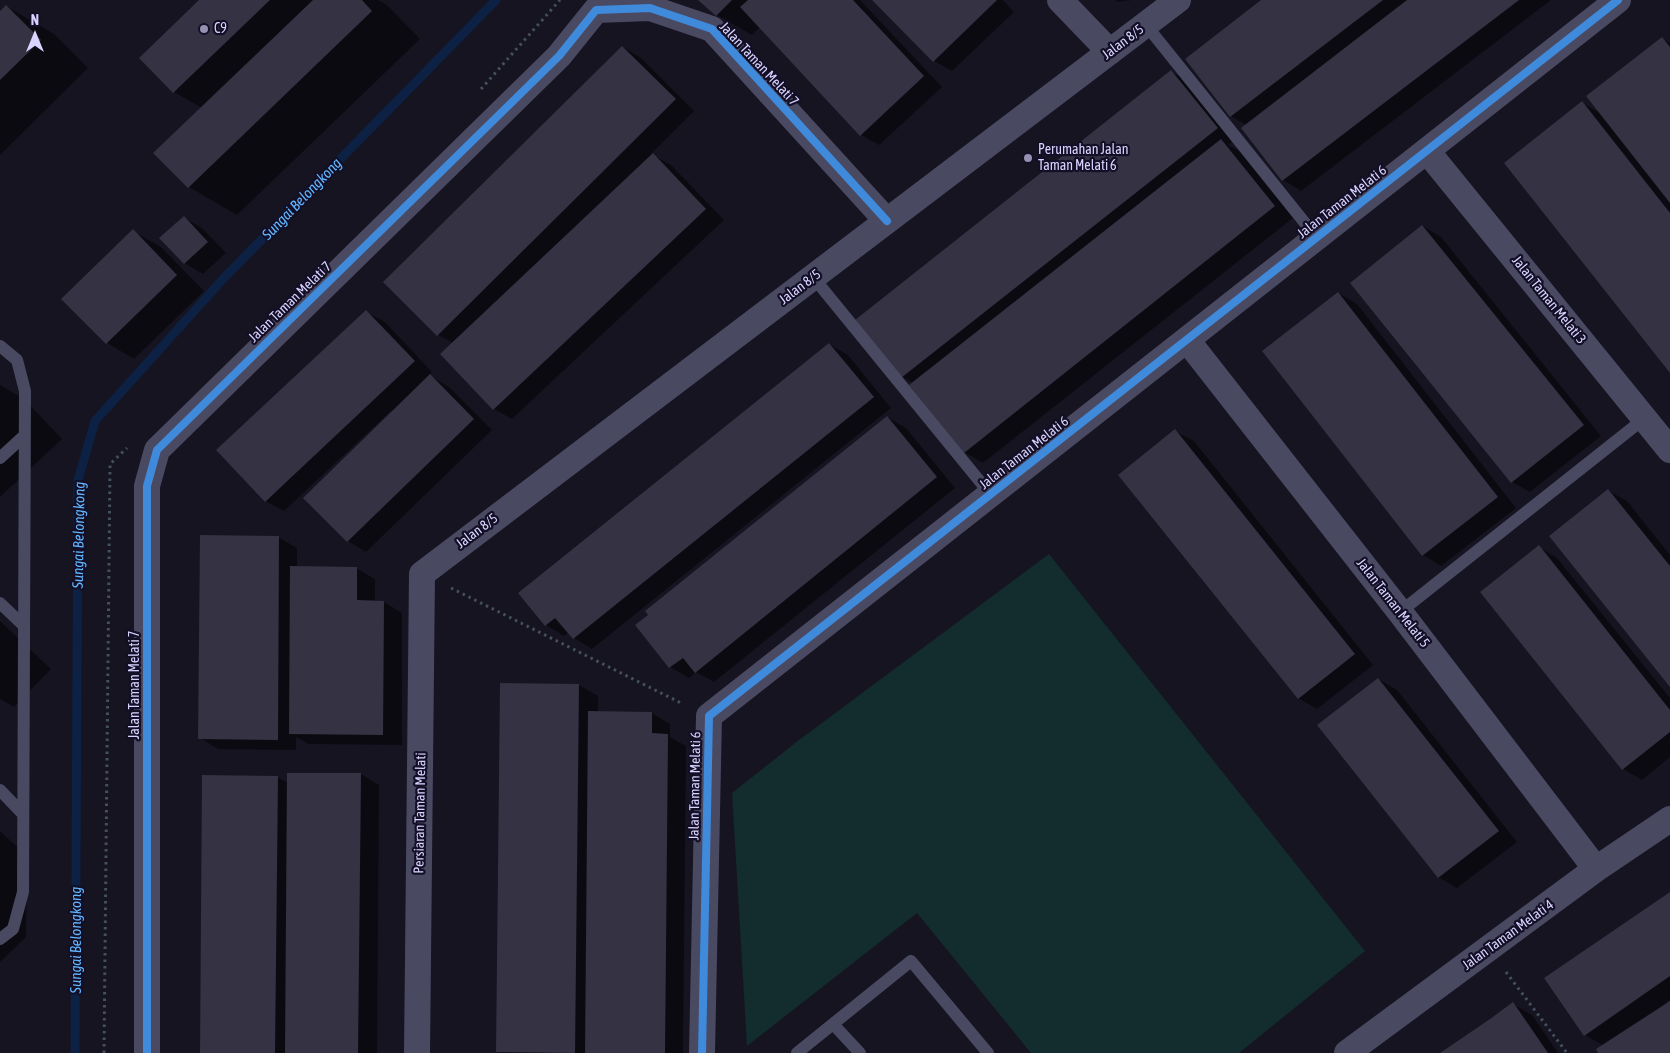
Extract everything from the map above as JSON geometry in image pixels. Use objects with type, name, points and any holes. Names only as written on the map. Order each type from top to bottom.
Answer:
[{"type":"street","points":[[1060,0],[1110,52]]},
{"type":"street","name":"Jalan 8/5","points":[[422,574],[1178,0]]},
{"type":"street","name":"Jalan Taman Melati 6","points":[[702,1053],[709,716],[1618,0]]},
{"type":"street","name":"Jalan Taman Melati 7","points":[[147,1053],[147,486],[157,450],[559,56],[596,10],[650,8],[712,30],[887,221]]},
{"type":"street","name":"Jalan Taman Melati 3","points":[[1426,151],[1670,450]]},
{"type":"street","name":"Jalan Taman Melati 5","points":[[1187,340],[1400,612],[1596,869]]},
{"type":"street","name":"Persiaran Taman Melati","points":[[417,1053],[422,574]]},
{"type":"street","name":"Jalan Taman Melati 4","points":[[1347,1053],[1596,869],[1670,819]]},
{"type":"lane","points":[[1146,25],[1317,238]]},
{"type":"lane","points":[[813,277],[991,495]]},
{"type":"lane","points":[[0,346],[17,360],[25,391],[23,892],[13,929],[0,939]]},
{"type":"lane","points":[[1400,612],[1645,418]]},
{"type":"lane","points":[[0,458],[25,435]]},
{"type":"lane","points":[[0,603],[24,625]]},
{"type":"lane","points":[[0,790],[22,813]]},
{"type":"lane","points":[[797,1053],[910,961],[988,1053]]},
{"type":"lane","points":[[833,1024],[860,1053]]},
{"type":"path","points":[[474,96],[560,0]]},
{"type":"path","points":[[104,1053],[110,464],[131,443]]},
{"type":"path","points":[[422,574],[709,716]]},
{"type":"path","points":[[1489,949],[1567,1053]]},
{"type":"green space","points":[[1049,554],[1365,951],[1239,1053],[1031,1053],[917,913],[747,1046],[732,793],[799,740]]},
{"type":"building","name":"C9","points":[[199,0],[270,0],[173,93],[139,58]]},
{"type":"building","points":[[313,0],[362,0],[372,11],[188,188],[153,153]]},
{"type":"building","points":[[698,0],[732,0],[716,16]]},
{"type":"building","points":[[748,0],[853,0],[924,76],[860,136],[740,7]]},
{"type":"building","points":[[872,0],[997,0],[933,62]]},
{"type":"building","points":[[1261,0],[1383,0],[1230,117],[1185,59]]},
{"type":"building","points":[[1407,0],[1519,0],[1282,181],[1241,128]]},
{"type":"building","points":[[6,5],[41,40],[0,80],[0,11]]},
{"type":"building","points":[[1662,37],[1670,47],[1670,203],[1586,96]]},
{"type":"building","points":[[622,46],[676,99],[437,336],[383,282]]},
{"type":"building","points":[[1171,70],[1218,128],[901,378],[855,320]]},
{"type":"building","points":[[1582,101],[1670,213],[1670,373],[1504,163]]},
{"type":"building","points":[[1221,139],[1275,206],[964,453],[909,385]]},
{"type":"building","points":[[653,153],[706,209],[493,410],[440,354]]},
{"type":"building","points":[[184,216],[208,242],[184,264],[159,238]]},
{"type":"building","points":[[1422,225],[1584,425],[1511,483],[1350,283]]},
{"type":"building","points":[[133,229],[177,275],[106,344],[61,299]]},
{"type":"building","points":[[1338,292],[1498,497],[1422,556],[1262,351]]},
{"type":"building","points":[[366,310],[415,361],[265,502],[216,450]]},
{"type":"building","points":[[829,343],[874,397],[573,639],[555,618],[545,626],[518,593]]},
{"type":"building","points":[[430,374],[474,419],[347,542],[303,498]]},
{"type":"building","points":[[887,416],[937,477],[695,673],[683,658],[669,668],[635,625],[648,615],[645,611]]},
{"type":"building","points":[[1175,429],[1355,654],[1298,699],[1118,475]]},
{"type":"building","points":[[1608,489],[1670,566],[1670,687],[1549,536]]},
{"type":"building","points":[[200,535],[279,536],[278,740],[198,739]]},
{"type":"building","points":[[1539,545],[1670,710],[1670,732],[1622,770],[1480,592]]},
{"type":"building","points":[[290,566],[357,567],[357,600],[384,601],[383,735],[289,734]]},
{"type":"building","points":[[1378,678],[1499,831],[1438,878],[1317,725]]},
{"type":"building","points":[[500,683],[579,684],[575,1053],[496,1052]]},
{"type":"building","points":[[588,711],[652,712],[652,733],[668,734],[665,1053],[585,1053]]},
{"type":"building","points":[[287,773],[361,773],[358,1053],[285,1053]]},
{"type":"building","points":[[202,775],[278,776],[275,1053],[200,1053]]},
{"type":"building","points":[[1670,892],[1670,976],[1584,1036],[1544,978]]},
{"type":"building","points":[[1670,1001],[1670,1053],[1598,1053],[1596,1049]]},
{"type":"building","points":[[1513,1002],[1548,1053],[1440,1053],[1490,1019]]},
{"type":"waterway","name":"Sungai Belongkong","points":[[75,1053],[78,480],[95,421],[223,279],[496,0]]},
{"type":"cycle path","points":[[702,1053],[709,716],[1618,0]]},
{"type":"cycle path","points":[[147,1053],[147,486],[157,450],[559,56],[596,10],[650,8],[712,29],[887,221]]},
{"type":"place","name":"C9","points":[[204,29]]},
{"type":"place","name":"Perumahan Jalan Taman Melati 6","points":[[1028,158]]}]
